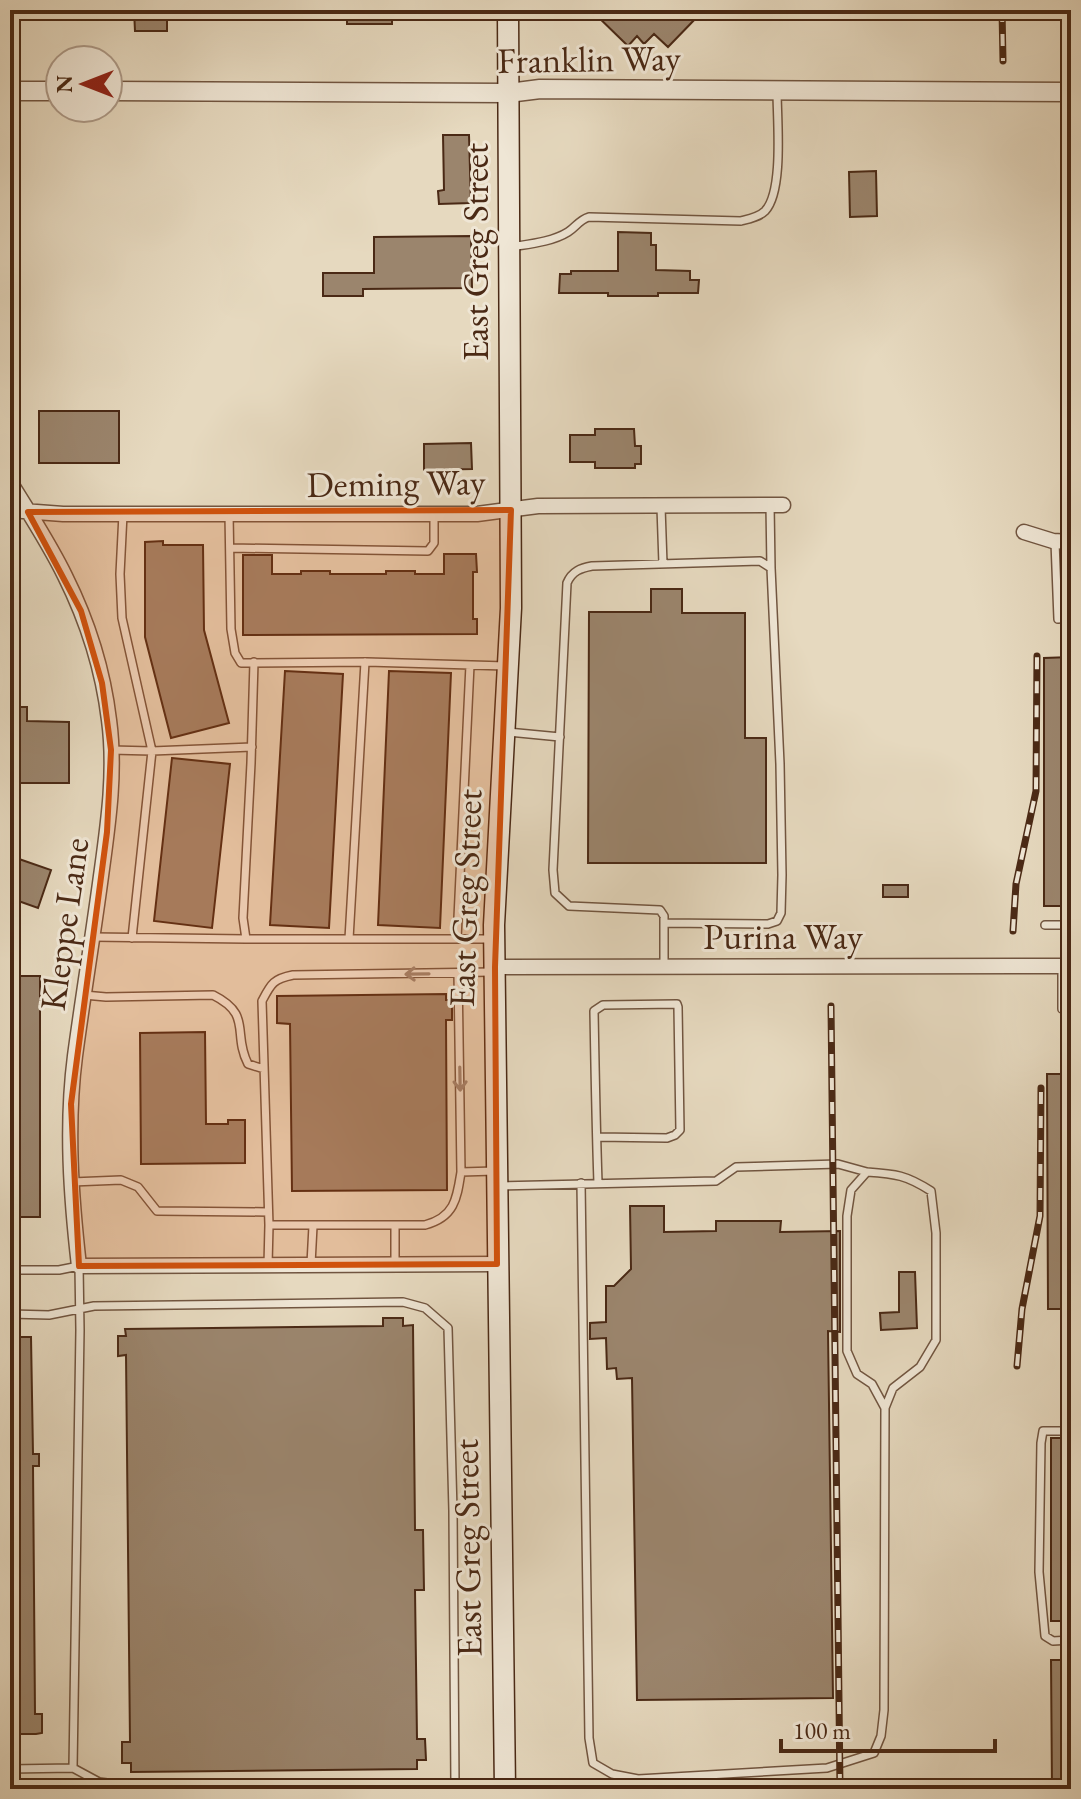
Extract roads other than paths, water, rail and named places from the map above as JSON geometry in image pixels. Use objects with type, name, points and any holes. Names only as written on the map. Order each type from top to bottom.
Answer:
[{"type":"main road","name":"East Greg Street","points":[[505,1788],[494,939],[511,608],[508,10]]},
{"type":"street","name":"Franklin Way","points":[[124,91],[508,93],[540,89],[1071,92]]},
{"type":"street","points":[[10,91],[44,91]]},
{"type":"street","name":"Kleppe Lane","points":[[10,482],[65,576],[88,633],[109,720],[111,750],[107,832],[71,1104],[70,1182],[79,1266]]},
{"type":"street","name":"Deming Way","points":[[10,510],[63,514],[477,514],[538,506],[777,505]]},
{"type":"street","points":[[1024,532],[1071,542]]},
{"type":"street","name":"Purina Way","points":[[495,970],[664,966],[1067,966]]},
{"type":"street","points":[[79,1266],[497,1264]]},
{"type":"lane","points":[[509,247],[536,243],[568,232],[589,217],[741,221],[764,212],[777,183],[777,91]]},
{"type":"lane","points":[[661,505],[663,564]]},
{"type":"lane","points":[[664,923],[768,924],[777,921],[781,913],[780,764],[771,568],[777,505]]},
{"type":"lane","points":[[123,514],[120,574],[122,618],[152,751],[132,938]]},
{"type":"lane","points":[[229,514],[231,629],[235,653],[241,663],[508,666]]},
{"type":"lane","points":[[230,548],[428,551],[434,543],[434,514]]},
{"type":"lane","points":[[1055,541],[1058,619],[1071,618]]},
{"type":"lane","points":[[664,966],[664,916],[660,910],[569,906],[555,893],[553,870],[568,579],[583,567],[592,566],[760,561],[771,568]]},
{"type":"lane","points":[[246,939],[243,918],[254,662]]},
{"type":"lane","points":[[349,939],[365,662]]},
{"type":"lane","points":[[457,939],[470,665]]},
{"type":"lane","points":[[505,732],[560,737]]},
{"type":"lane","points":[[111,750],[252,747]]},
{"type":"lane","points":[[1045,925],[1071,925]]},
{"type":"lane","points":[[93,937],[494,939]]},
{"type":"lane","points":[[1067,966],[1062,1009],[1071,1009]]},
{"type":"lane","points":[[268,1265],[262,1001],[272,983],[293,975],[495,970]]},
{"type":"lane","points":[[269,1225],[425,1225],[436,1222],[448,1213],[457,1199],[461,1172],[458,973]]},
{"type":"lane","points":[[84,995],[213,995],[228,1003],[238,1014],[243,1054],[248,1064],[264,1069]]},
{"type":"lane","points":[[597,1137],[667,1138],[680,1130],[677,1004],[603,1005],[594,1011],[598,1183]]},
{"type":"lane","points":[[461,1172],[497,1179],[581,1183],[716,1181],[736,1167],[838,1164],[867,1172],[897,1174],[931,1191],[936,1233],[936,1340],[920,1367],[893,1388],[885,1408],[884,1710],[881,1736],[874,1753],[827,1768],[638,1779],[612,1774],[593,1763],[589,1738],[581,1183]]},
{"type":"lane","points":[[867,1172],[851,1190],[847,1216],[847,1351],[857,1374],[872,1384],[885,1408]]},
{"type":"lane","points":[[70,1182],[121,1180],[138,1187],[157,1211],[268,1212]]},
{"type":"lane","points":[[395,1225],[395,1264]]},
{"type":"lane","points":[[311,1265],[313,1226]]},
{"type":"lane","points":[[10,1270],[59,1270],[79,1266],[73,1768]]},
{"type":"lane","points":[[10,1314],[49,1315],[80,1308],[134,1305],[403,1302],[425,1308],[448,1328],[455,1786]]},
{"type":"lane","points":[[1071,1431],[1043,1431],[1039,1572],[1045,1636],[1053,1641],[1071,1640]]},
{"type":"lane","points":[[10,1769],[73,1768],[99,1782],[149,1788],[505,1788]]},
{"type":"railway","points":[[1002,10],[1003,61]]},
{"type":"railway","points":[[1013,931],[1016,884],[1036,791],[1037,656]]},
{"type":"railway","points":[[831,1006],[840,1789]]},
{"type":"railway","points":[[1017,1366],[1022,1309],[1040,1216],[1041,1088]]}]
